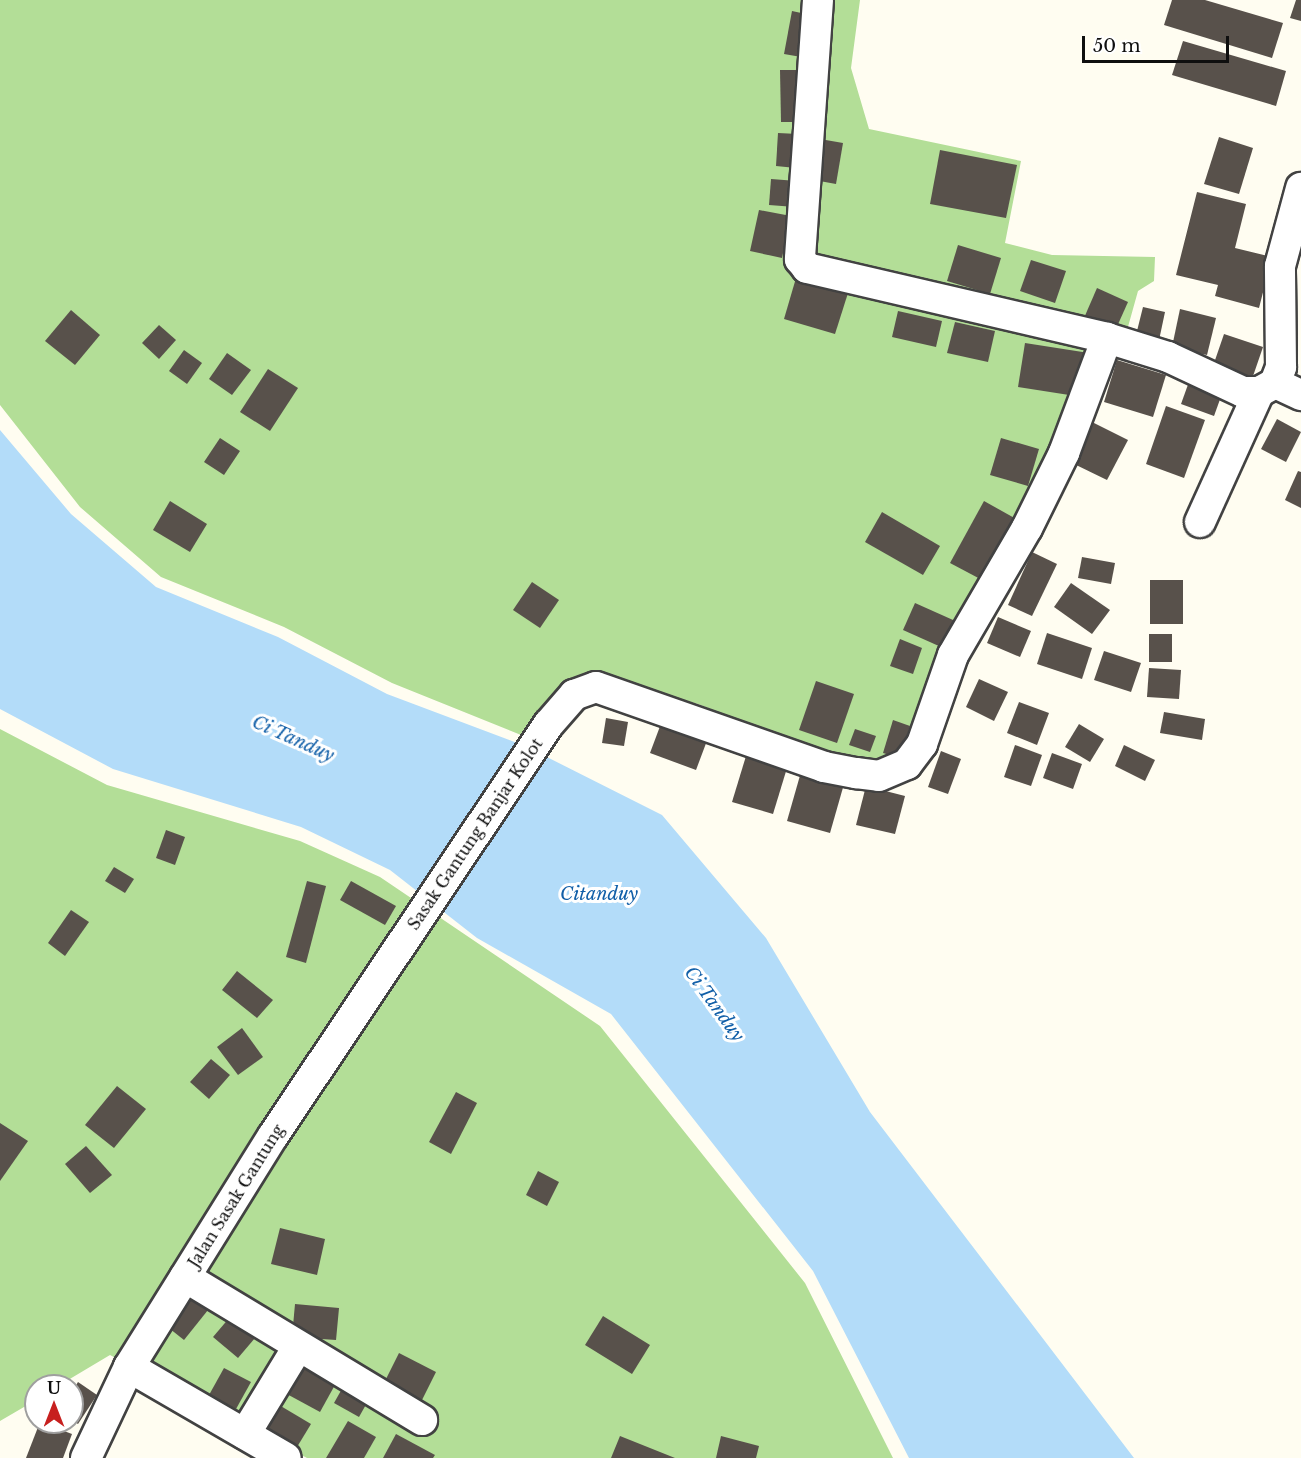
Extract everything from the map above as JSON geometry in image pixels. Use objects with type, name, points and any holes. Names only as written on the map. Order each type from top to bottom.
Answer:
[{"type":"street","points":[[818,0],[802,265],[1107,338],[1168,357],[1243,392],[1267,387],[1301,396]]},
{"type":"street","points":[[1200,522],[1267,387],[1281,367],[1280,266],[1301,188]]},
{"type":"street","name":"Sasak Gantung Banjar Kolot","points":[[402,944],[548,725],[574,695],[596,687],[824,767],[879,776],[907,764],[922,744],[953,655],[1027,528],[1064,453],[1107,338]]},
{"type":"street","name":"Jalan Sasak Gantung","points":[[86,1458],[129,1367],[402,944]]},
{"type":"street","points":[[185,1277],[422,1420]]},
{"type":"street","points":[[245,1434],[298,1347]]},
{"type":"street","points":[[129,1367],[286,1458]]},
{"type":"green space","points":[[0,0],[860,0],[851,68],[869,129],[1021,161],[1005,243],[1052,255],[1155,257],[1154,281],[1138,291],[1126,334],[918,738],[879,765],[827,755],[698,704],[601,678],[526,737],[392,683],[284,627],[161,577],[80,507],[0,405]]},
{"type":"green space","points":[[0,729],[107,785],[300,841],[380,877],[600,1026],[805,1283],[893,1458],[307,1458],[110,1355],[78,1374],[24,1374],[24,1407],[0,1421]]},
{"type":"water","name":"Citanduy","points":[[0,430],[71,514],[156,587],[278,637],[387,694],[525,746],[662,815],[766,938],[870,1112],[1134,1458],[909,1458],[813,1271],[611,1014],[477,938],[390,870],[301,827],[113,769],[0,709]]},
{"type":"building","points":[[1172,0],[1205,0],[1283,23],[1272,58],[1164,25]]},
{"type":"building","points":[[1296,0],[1301,0],[1301,21],[1290,18]]},
{"type":"building","points":[[792,11],[815,16],[807,58],[784,54]]},
{"type":"building","points":[[1183,41],[1286,71],[1276,106],[1172,75]]},
{"type":"building","points":[[780,70],[803,70],[804,122],[781,122]]},
{"type":"building","points":[[778,133],[798,134],[796,168],[776,166]]},
{"type":"building","points":[[1219,137],[1253,148],[1239,194],[1204,184]]},
{"type":"building","points":[[820,139],[843,143],[836,184],[814,180]]},
{"type":"building","points":[[940,150],[1017,165],[1006,218],[930,204]]},
{"type":"building","points":[[771,179],[797,181],[795,207],[769,205]]},
{"type":"building","points":[[1197,192],[1246,204],[1235,248],[1272,257],[1259,308],[1215,296],[1218,285],[1176,275]]},
{"type":"building","points":[[759,210],[791,216],[782,258],[750,251]]},
{"type":"building","points":[[958,245],[1001,258],[990,294],[947,281]]},
{"type":"building","points":[[1031,260],[1066,271],[1055,303],[1020,291]]},
{"type":"building","points":[[796,278],[848,293],[835,334],[784,319]]},
{"type":"building","points":[[1097,288],[1128,302],[1115,331],[1084,318]]},
{"type":"building","points":[[1143,307],[1165,312],[1158,345],[1135,339]]},
{"type":"building","points":[[1180,309],[1216,318],[1207,355],[1172,347]]},
{"type":"building","points":[[71,310],[100,335],[75,365],[45,341]]},
{"type":"building","points":[[898,311],[942,321],[936,347],[892,337]]},
{"type":"building","points":[[955,322],[995,331],[988,362],[947,353]]},
{"type":"building","points":[[159,325],[176,340],[159,359],[142,343]]},
{"type":"building","points":[[1224,334],[1263,347],[1252,379],[1213,366]]},
{"type":"building","points":[[1025,343],[1089,353],[1082,397],[1018,387]]},
{"type":"building","points":[[184,350],[202,363],[187,384],[169,371]]},
{"type":"building","points":[[227,353],[251,370],[232,395],[209,379]]},
{"type":"building","points":[[1117,360],[1166,375],[1153,417],[1104,402]]},
{"type":"building","points":[[268,369],[298,388],[270,431],[240,412]]},
{"type":"building","points":[[1190,379],[1223,391],[1214,416],[1181,404]]},
{"type":"building","points":[[1166,406],[1205,420],[1184,478],[1146,464]]},
{"type":"building","points":[[1277,419],[1301,432],[1286,462],[1261,449]]},
{"type":"building","points":[[1092,422],[1128,440],[1107,480],[1072,463]]},
{"type":"building","points":[[220,438],[240,451],[224,475],[204,462]]},
{"type":"building","points":[[1001,438],[1039,449],[1028,486],[990,475]]},
{"type":"building","points":[[1298,471],[1301,472],[1301,508],[1285,500]]},
{"type":"building","points":[[170,501],[207,524],[190,552],[153,530]]},
{"type":"building","points":[[984,501],[1018,520],[984,581],[950,563]]},
{"type":"building","points":[[882,512],[940,546],[923,575],[865,542]]},
{"type":"building","points":[[1032,552],[1057,564],[1032,616],[1008,605]]},
{"type":"building","points":[[1082,557],[1115,563],[1111,584],[1078,578]]},
{"type":"building","points":[[1150,580],[1183,580],[1183,624],[1150,624]]},
{"type":"building","points":[[532,582],[559,600],[540,628],[513,610]]},
{"type":"building","points":[[1071,583],[1110,610],[1092,634],[1054,607]]},
{"type":"building","points":[[915,603],[962,624],[950,651],[903,630]]},
{"type":"building","points":[[998,617],[1031,631],[1020,657],[987,643]]},
{"type":"building","points":[[1047,633],[1092,648],[1082,679],[1037,664]]},
{"type":"building","points":[[1149,634],[1172,634],[1172,662],[1149,662]]},
{"type":"building","points":[[900,639],[922,648],[913,674],[890,666]]},
{"type":"building","points":[[1104,651],[1141,663],[1131,692],[1094,680]]},
{"type":"building","points":[[1149,668],[1181,670],[1179,699],[1147,697]]},
{"type":"building","points":[[979,679],[1008,692],[994,721],[966,707]]},
{"type":"building","points":[[816,681],[854,694],[837,743],[799,730]]},
{"type":"building","points":[[1019,702],[1049,713],[1037,745],[1007,733]]},
{"type":"building","points":[[1164,712],[1205,719],[1202,740],[1160,733]]},
{"type":"building","points":[[606,718],[628,722],[624,746],[602,743]]},
{"type":"building","points":[[893,720],[910,726],[900,758],[883,753]]},
{"type":"building","points":[[662,721],[708,738],[696,770],[650,753]]},
{"type":"building","points":[[1079,724],[1104,739],[1090,762],[1065,747]]},
{"type":"building","points":[[855,729],[876,736],[870,752],[849,745]]},
{"type":"building","points":[[1015,745],[1042,755],[1031,786],[1004,777]]},
{"type":"building","points":[[1124,745],[1155,760],[1145,781],[1115,766]]},
{"type":"building","points":[[941,751],[961,759],[948,794],[928,787]]},
{"type":"building","points":[[1052,753],[1082,764],[1073,789],[1043,778]]},
{"type":"building","points":[[746,756],[787,768],[773,814],[732,802]]},
{"type":"building","points":[[801,772],[844,784],[830,833],[787,821]]},
{"type":"building","points":[[866,786],[905,796],[895,834],[856,825]]},
{"type":"building","points":[[166,830],[185,837],[175,865],[156,858]]},
{"type":"building","points":[[114,867],[134,879],[125,893],[105,881]]},
{"type":"building","points":[[307,881],[326,886],[306,963],[286,957]]},
{"type":"building","points":[[351,881],[396,906],[385,925],[340,900]]},
{"type":"building","points":[[71,910],[89,922],[65,956],[48,943]]},
{"type":"building","points":[[237,971],[273,1000],[257,1018],[222,990]]},
{"type":"building","points":[[242,1028],[263,1057],[238,1075],[217,1047]]},
{"type":"building","points":[[211,1059],[230,1075],[209,1099],[190,1082]]},
{"type":"building","points":[[117,1086],[146,1109],[114,1148],[85,1125]]},
{"type":"building","points":[[456,1092],[477,1103],[451,1154],[429,1142]]},
{"type":"building","points":[[0,1123],[28,1141],[0,1181]]},
{"type":"building","points":[[86,1146],[112,1175],[90,1193],[65,1164]]},
{"type":"building","points":[[538,1171],[559,1182],[547,1206],[526,1195]]},
{"type":"building","points":[[280,1228],[325,1239],[317,1275],[271,1264]]},
{"type":"building","points":[[188,1286],[212,1305],[184,1340],[160,1321]]},
{"type":"building","points":[[295,1304],[339,1308],[336,1340],[292,1337]]},
{"type":"building","points":[[603,1316],[650,1345],[632,1374],[585,1345]]},
{"type":"building","points":[[230,1317],[255,1338],[238,1358],[213,1337]]},
{"type":"building","points":[[399,1353],[436,1372],[420,1404],[383,1385]]},
{"type":"building","points":[[306,1355],[341,1374],[320,1412],[285,1393]]},
{"type":"building","points":[[224,1368],[251,1382],[236,1409],[209,1395]]},
{"type":"building","points":[[347,1380],[372,1394],[359,1417],[334,1403]]},
{"type":"building","points":[[84,1386],[97,1395],[84,1415]]},
{"type":"building","points":[[274,1402],[311,1424],[294,1452],[257,1431]]},
{"type":"building","points":[[348,1421],[376,1437],[364,1458],[326,1458]]},
{"type":"building","points":[[35,1434],[72,1434],[63,1458],[26,1458]]},
{"type":"building","points":[[396,1434],[435,1455],[433,1458],[383,1458]]},
{"type":"building","points":[[620,1436],[675,1458],[611,1458]]},
{"type":"building","points":[[721,1436],[759,1446],[756,1458],[716,1458]]},
{"type":"water label","name":"Ci Tanduy","points":[[293,739]]},
{"type":"water label","name":"Ci Tanduy","points":[[714,1004]]}]
